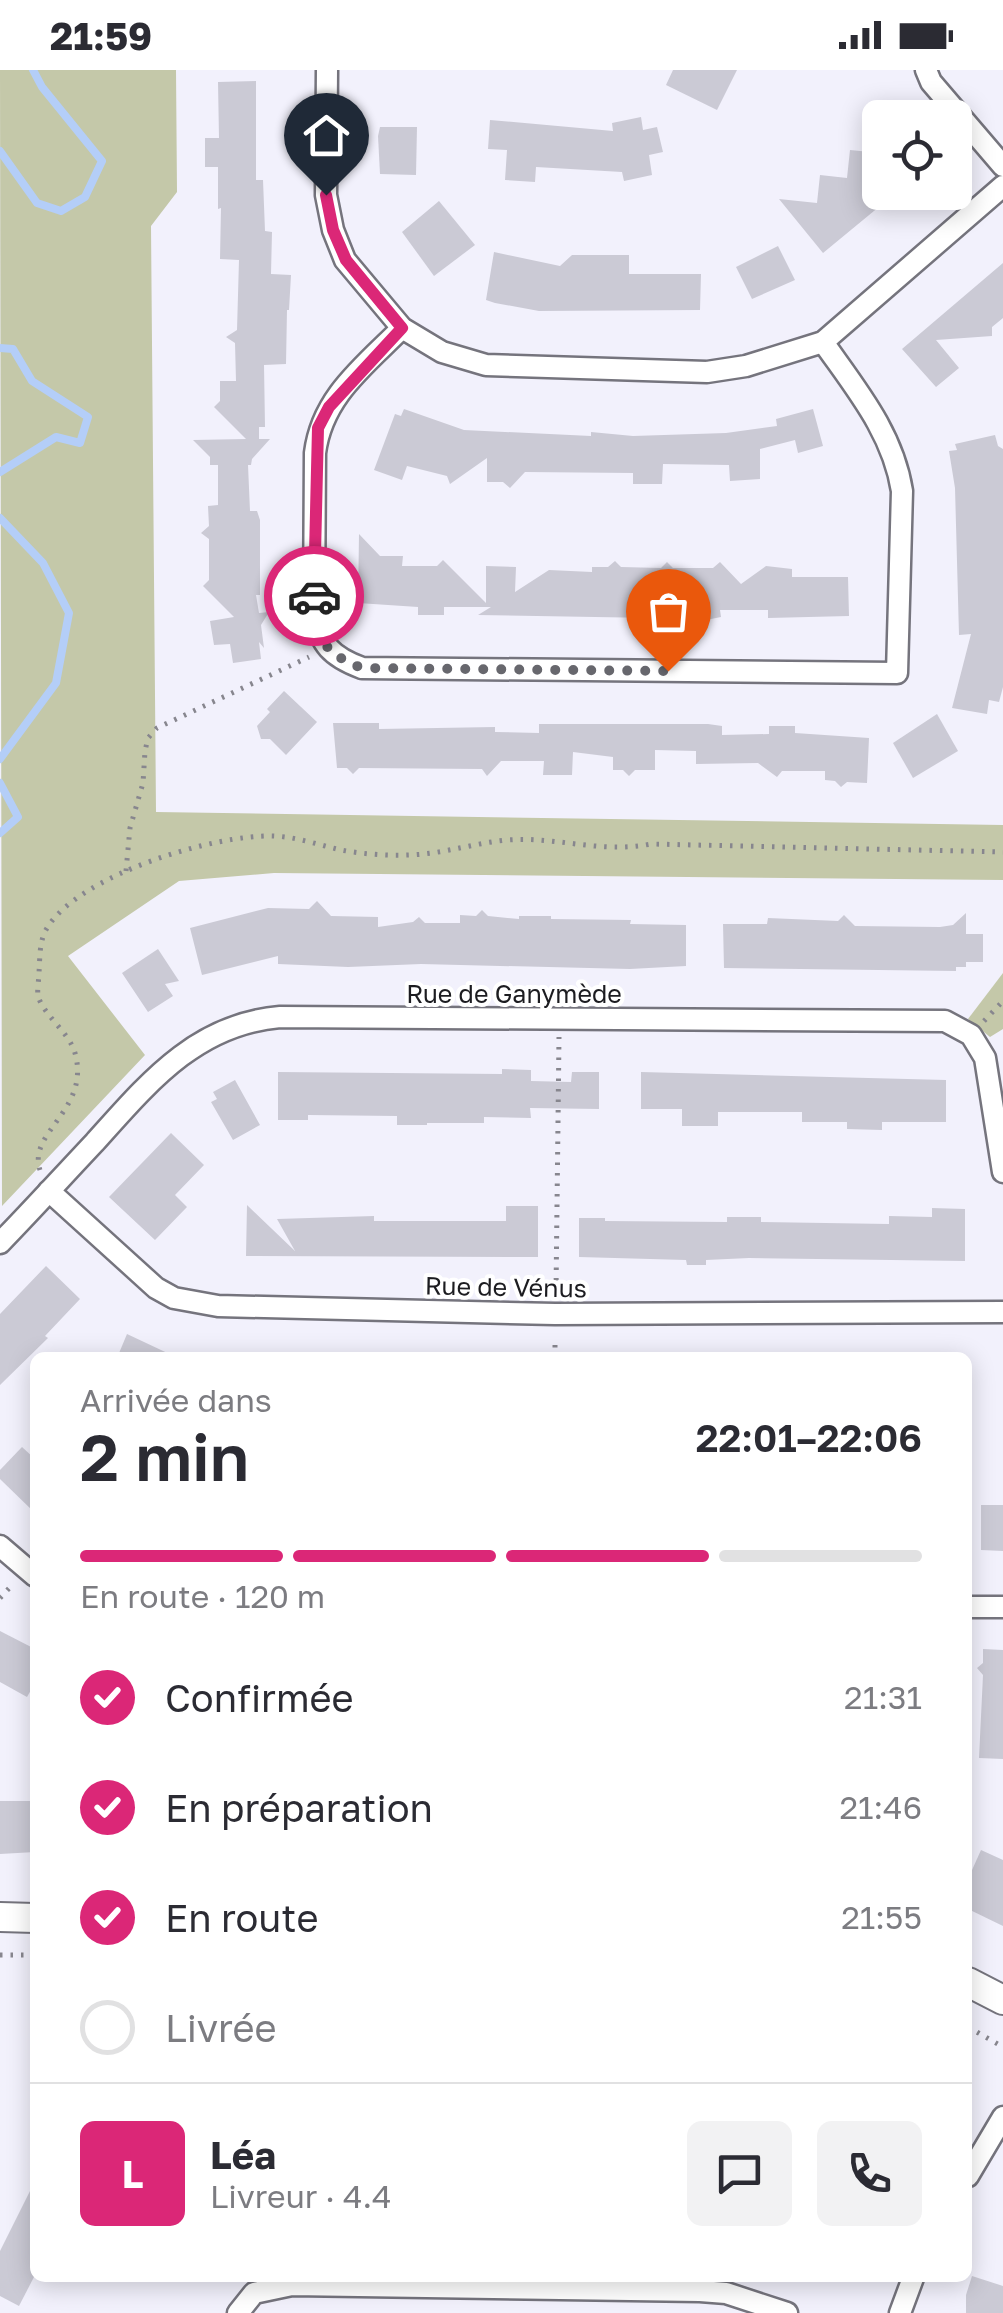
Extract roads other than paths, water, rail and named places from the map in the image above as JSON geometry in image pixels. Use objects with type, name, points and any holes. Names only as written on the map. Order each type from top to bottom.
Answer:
[{"type":"street","points":[[327,70],[326,195],[333,230],[346,260],[402,328],[442,352],[486,365],[707,372],[746,366],[823,342],[1003,186]]},
{"type":"street","points":[[926,70],[931,82],[1003,166]]},
{"type":"street","points":[[402,328],[329,407],[318,428],[315,453],[314,613],[326,649],[362,668],[898,673],[902,491],[898,468],[879,423],[823,342]]},
{"type":"street","name":"Rue de Ganymède","points":[[0,1243],[168,1064],[208,1036],[241,1024],[280,1017],[945,1022],[971,1034],[985,1058],[1003,1172]]},
{"type":"street","name":"Rue de Vénus","points":[[49,1191],[139,1276],[174,1298],[194,1303],[555,1314],[1003,1312]]},
{"type":"street","points":[[0,1546],[30,1572]]},
{"type":"street","points":[[972,1607],[1003,1607]]},
{"type":"street","points":[[0,1917],[30,1918]]},
{"type":"street","points":[[972,1984],[1003,2000]]},
{"type":"street","points":[[972,2169],[1003,2117]]},
{"type":"street","points":[[900,2313],[912,2282]]},
{"type":"street","points":[[238,2313],[254,2293],[292,2285],[700,2291],[726,2293],[787,2313]]},
{"type":"waterway","points":[[0,151],[37,203],[61,211],[85,197],[102,161],[42,87],[33,70]]},
{"type":"waterway","points":[[0,348],[13,349],[32,381],[88,417],[80,443],[56,437],[0,472]]},
{"type":"waterway","points":[[0,518],[43,563],[69,613],[56,683],[0,759]]},
{"type":"waterway","points":[[0,783],[18,817],[0,833]]}]
